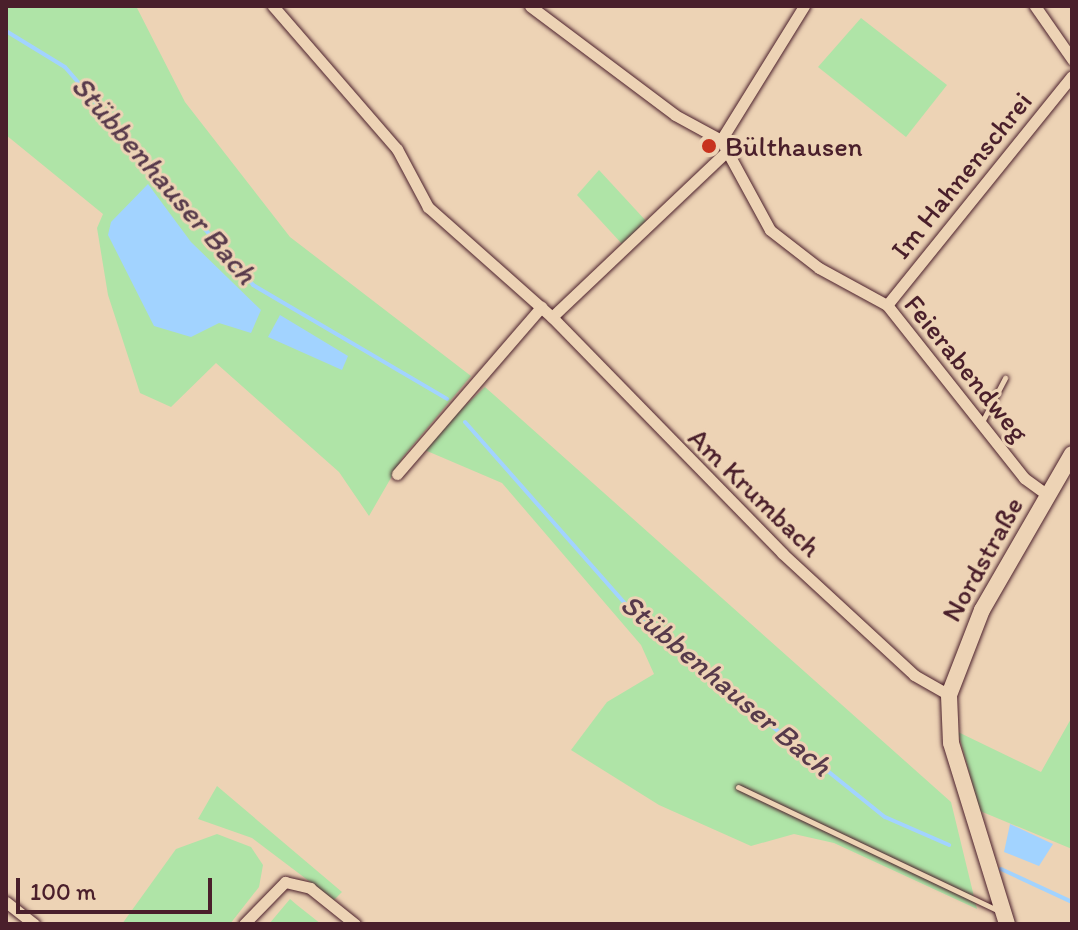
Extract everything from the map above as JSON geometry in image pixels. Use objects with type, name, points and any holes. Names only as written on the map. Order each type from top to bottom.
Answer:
[{"type":"main road","name":"Nordstraße","points":[[949,695],[976,622],[1072,454]]},
{"type":"main road","points":[[949,695],[951,743],[1003,918]]},
{"type":"street","name":"Am Krumbach","points":[[273,6],[397,149],[428,207],[552,317],[749,522],[914,675],[949,695]]},
{"type":"street","points":[[530,6],[675,115],[721,140],[804,6]]},
{"type":"street","points":[[1035,6],[1072,59]]},
{"type":"street","name":"Im Hahnenschrei","points":[[887,305],[1072,76]]},
{"type":"street","name":"Feierabendweg","points":[[721,140],[725,153],[770,230],[819,268],[887,305],[1024,478],[1047,495]]},
{"type":"street","points":[[552,317],[725,153]]},
{"type":"street","points":[[397,474],[541,307]]},
{"type":"street","points":[[244,924],[285,882],[310,888],[355,924]]},
{"type":"street","points":[[6,902],[34,924]]},
{"type":"lane","points":[[982,422],[1005,378]]},
{"type":"lane","points":[[738,787],[1003,918]]},
{"type":"green space","points":[[6,6],[136,6],[185,102],[290,237],[471,376],[403,457],[369,516],[339,472],[216,363],[171,407],[140,393],[108,295],[97,228],[103,214],[6,135]]},
{"type":"green space","points":[[861,18],[947,85],[906,137],[818,67]]},
{"type":"green space","points":[[599,170],[647,222],[622,244],[577,195]]},
{"type":"green space","points":[[485,387],[951,802],[977,909],[834,843],[794,834],[751,846],[659,805],[571,750],[607,702],[654,674],[641,645],[502,483],[420,448]]},
{"type":"green space","points":[[1072,717],[1072,849],[980,811],[958,732],[1041,772]]},
{"type":"green space","points":[[217,786],[342,892],[334,900],[252,838],[198,819]]},
{"type":"green space","points":[[217,834],[251,847],[263,865],[259,887],[230,924],[122,924],[176,849]]},
{"type":"green space","points":[[290,899],[297,905],[321,924],[269,924]]},
{"type":"water","points":[[148,184],[191,242],[261,310],[251,333],[219,323],[191,337],[154,326],[108,235],[111,222]]},
{"type":"water","points":[[280,315],[348,356],[342,370],[268,337]]},
{"type":"water","points":[[1010,824],[1053,844],[1039,866],[1004,852]]},
{"type":"waterway","name":"Stübbenhauser Bach","points":[[6,31],[65,67],[253,285],[447,399]]},
{"type":"waterway","name":"Stübbenhauser Bach","points":[[465,422],[638,618],[885,817],[949,845]]},
{"type":"waterway","name":"Stübbenhauser Bach","points":[[1001,869],[1072,902]]},
{"type":"place","name":"Bülthausen","points":[[709,146]]}]
